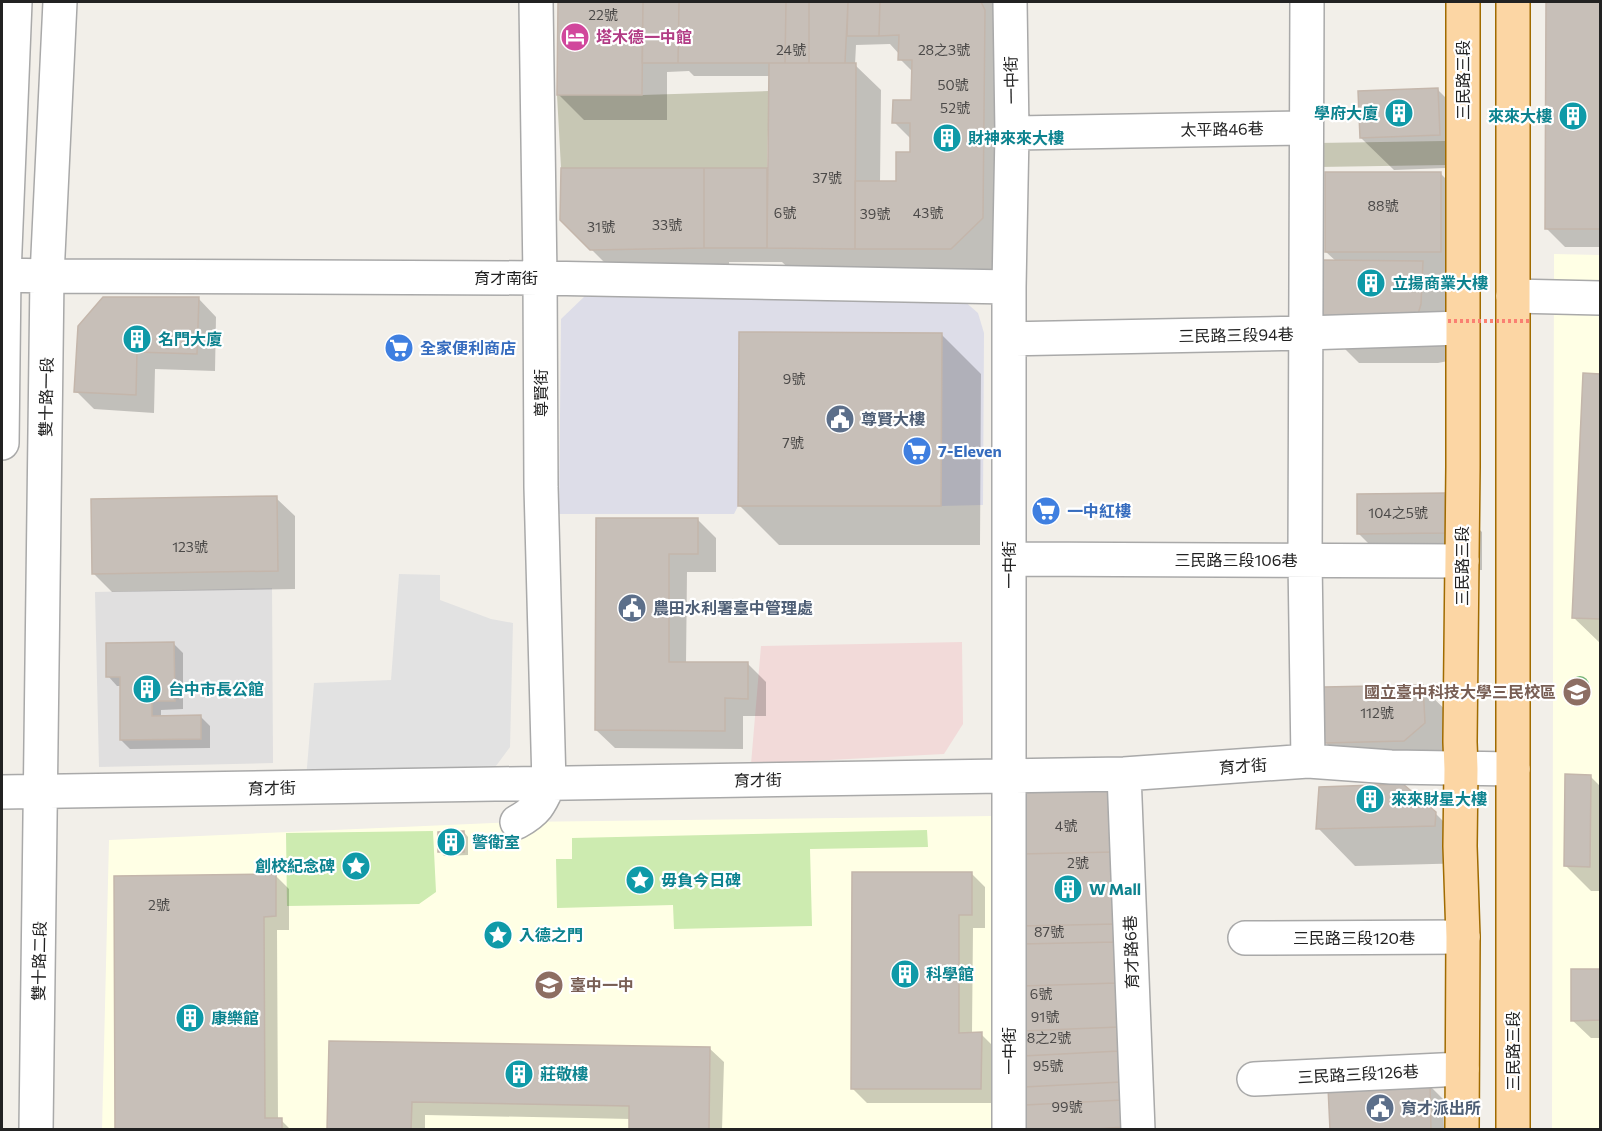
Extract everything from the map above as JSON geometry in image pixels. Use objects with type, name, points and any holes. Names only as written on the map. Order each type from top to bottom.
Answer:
[{"type":"main road","name":"三民路三段","points":[[1462,1130],[1463,937],[1460,742],[1462,561],[1455,324],[1463,2]]},
{"type":"main road","name":"三民路三段","points":[[1513,2],[1521,309],[1512,739],[1513,1130]]},
{"type":"street","points":[[2,443],[4,275],[15,2]]},
{"type":"street","name":"雙十路一段","points":[[41,792],[47,276],[60,2]]},
{"type":"street","name":"尊賢街","points":[[536,2],[541,487],[549,784]]},
{"type":"street","name":"一中街","points":[[1009,1130],[1009,287],[1012,133],[1010,2]]},
{"type":"street","points":[[1307,2],[1305,560],[1308,761]]},
{"type":"street","name":"太平路46巷","points":[[1012,133],[1306,128]]},
{"type":"street","name":"育才南街","points":[[4,275],[540,278],[1009,287]]},
{"type":"street","points":[[1521,309],[1600,298]]},
{"type":"street","name":"三民路三段94巷","points":[[1009,339],[1305,333],[1455,324]]},
{"type":"street","name":"三民路三段106巷","points":[[1009,559],[1462,561]]},
{"type":"street","name":"育才街","points":[[2,792],[1125,774],[1308,761],[1391,768],[1513,769]]},
{"type":"street","name":"育才路6巷","points":[[1125,774],[1138,1130]]},
{"type":"street","points":[[517,822],[529,815],[541,803],[549,784]]},
{"type":"street","name":"雙十路二段","points":[[36,1130],[41,792]]},
{"type":"street","name":"三民路三段120巷","points":[[1245,938],[1463,937]]},
{"type":"street","name":"三民路三段126巷","points":[[1254,1080],[1462,1069]]},
{"type":"path","points":[[1455,324],[1521,309]]},
{"type":"shaded area","points":[[769,91],[767,168],[561,168],[557,95]]},
{"type":"shaded area","points":[[1445,141],[1445,165],[1318,167],[1317,143]]},
{"type":"shaded area","name":"國立臺中科技大學三民校區","points":[[1554,254],[1600,255],[1600,1129],[1552,1130]]},
{"type":"shaded area","points":[[955,293],[978,313],[984,333],[983,505],[941,506],[942,333],[739,332],[738,506],[734,514],[559,514],[561,319],[585,296]]},
{"type":"shaded area","points":[[399,574],[440,575],[440,600],[491,619],[513,623],[510,747],[496,766],[484,774],[306,779],[314,683],[391,680]]},
{"type":"shaded area","name":"台中市長公館","points":[[272,588],[273,763],[99,767],[95,592]]},
{"type":"shaded area","points":[[962,642],[963,724],[944,754],[751,764],[761,646]]},
{"type":"shaded area","name":"臺中一中","points":[[993,816],[992,1129],[102,1130],[109,840],[517,822]]},
{"type":"green space","points":[[927,830],[928,847],[810,849],[812,926],[674,929],[673,905],[557,908],[556,859],[572,859],[572,838]]},
{"type":"green space","points":[[433,831],[436,892],[419,904],[287,906],[286,833]]},
{"type":"building","points":[[558,2],[643,2],[642,95],[557,95]]},
{"type":"building","points":[[643,2],[679,2],[678,63],[642,63]]},
{"type":"building","points":[[679,2],[786,2],[785,63],[678,63]]},
{"type":"building","points":[[786,2],[809,2],[809,63],[785,63]]},
{"type":"building","points":[[809,2],[848,2],[845,63],[809,63]]},
{"type":"building","points":[[848,2],[880,2],[879,36],[847,36]]},
{"type":"building","name":"財神來來大樓","points":[[880,2],[981,2],[985,10],[983,218],[951,249],[855,249],[855,181],[896,181],[896,152],[910,152],[910,123],[892,123],[893,100],[911,100],[912,60],[898,60],[899,35],[879,36]]},
{"type":"building","name":"來來大樓","points":[[1600,2],[1600,229],[1545,229],[1546,3]]},
{"type":"building","points":[[769,63],[856,63],[855,249],[767,248]]},
{"type":"building","name":"學府大廈","points":[[1438,88],[1440,135],[1360,138],[1358,91]]},
{"type":"building","points":[[561,168],[704,168],[704,248],[590,250],[560,220]]},
{"type":"building","points":[[704,168],[767,168],[767,248],[704,248]]},
{"type":"building","points":[[1325,172],[1441,172],[1441,252],[1325,252]]},
{"type":"building","name":"立揚商業大樓","points":[[1322,260],[1423,261],[1421,304],[1415,324],[1320,326]]},
{"type":"building","name":"名門大廈","points":[[103,297],[199,297],[197,354],[137,352],[136,395],[74,392],[78,326]]},
{"type":"building","name":"尊賢大樓","points":[[739,332],[942,333],[941,506],[738,506]]},
{"type":"building","points":[[1583,373],[1600,374],[1600,619],[1572,618]]},
{"type":"building","points":[[1445,493],[1445,533],[1357,534],[1357,494]]},
{"type":"building","points":[[277,496],[278,571],[92,574],[91,499]]},
{"type":"building","name":"農田水利署臺中管理處","points":[[596,518],[698,518],[698,554],[669,554],[669,662],[748,662],[748,699],[725,698],[725,731],[595,730]]},
{"type":"building","name":"台中市長公館","points":[[174,642],[175,701],[152,701],[152,716],[201,715],[201,739],[120,740],[120,677],[106,677],[106,643]]},
{"type":"building","points":[[1423,685],[1425,723],[1404,741],[1324,743],[1324,687]]},
{"type":"building","points":[[1565,774],[1591,775],[1590,867],[1564,866]]},
{"type":"building","name":"來來財星大樓","points":[[1403,784],[1436,812],[1435,826],[1316,829],[1319,787]]},
{"type":"building","points":[[1112,789],[1114,852],[1020,854],[1019,791]]},
{"type":"building","name":"警衛室","points":[[464,831],[464,852],[438,852],[438,832]]},
{"type":"building","name":"W Mall","points":[[1114,852],[1116,924],[1021,926],[1020,854]]},
{"type":"building","name":"科學館","points":[[852,872],[972,872],[972,915],[959,915],[959,1033],[982,1032],[981,1089],[851,1089]]},
{"type":"building","name":"康樂館","points":[[276,874],[276,916],[264,917],[265,1118],[282,1118],[282,1130],[115,1130],[114,876]]},
{"type":"building","points":[[1116,924],[1116,942],[1021,944],[1021,926]]},
{"type":"building","points":[[1116,942],[1117,983],[1022,986],[1021,944]]},
{"type":"building","points":[[1571,969],[1600,969],[1600,1020],[1571,1021]]},
{"type":"building","points":[[1117,983],[1119,1027],[1022,1031],[1022,986]]},
{"type":"building","points":[[1119,1027],[1119,1051],[1023,1056],[1022,1031]]},
{"type":"building","name":"莊敬樓","points":[[329,1041],[710,1047],[709,1130],[629,1130],[629,1106],[412,1102],[411,1130],[327,1130]]},
{"type":"building","points":[[1119,1051],[1121,1082],[1024,1087],[1023,1056]]},
{"type":"building","points":[[1121,1082],[1122,1100],[1025,1105],[1024,1087]]},
{"type":"building","name":"育才派出所","points":[[1430,1083],[1431,1130],[1330,1130],[1328,1087]]},
{"type":"building","points":[[1122,1100],[1124,1127],[1025,1130],[1025,1105]]},
{"type":"place","name":"塔木德一中館","points":[[575,37]]},
{"type":"place","name":"學府大廈","points":[[1399,113]]},
{"type":"place","name":"來來大樓","points":[[1573,116]]},
{"type":"place","name":"財神來來大樓","points":[[947,138]]},
{"type":"place","name":"立揚商業大樓","points":[[1371,283]]},
{"type":"place","name":"名門大廈","points":[[137,339]]},
{"type":"place","name":"全家便利商店","points":[[399,348]]},
{"type":"place","name":"尊賢大樓","points":[[840,419]]},
{"type":"place","name":"7-Eleven","points":[[917,451]]},
{"type":"place","name":"一中紅樓","points":[[1046,511]]},
{"type":"place","name":"農田水利署臺中管理處","points":[[632,608]]},
{"type":"place","name":"台中市長公館","points":[[147,689]]},
{"type":"place","name":"國立臺中科技大學三民校區","points":[[1577,692]]},
{"type":"place","name":"來來財星大樓","points":[[1370,799]]},
{"type":"place","name":"警衛室","points":[[451,842]]},
{"type":"place","name":"創校紀念碑","points":[[356,866]]},
{"type":"place","name":"毋負今日碑","points":[[640,880]]},
{"type":"place","name":"W Mall","points":[[1068,889]]},
{"type":"place","name":"入德之門","points":[[498,935]]},
{"type":"place","name":"科學館","points":[[905,974]]},
{"type":"place","name":"臺中一中","points":[[549,985]]},
{"type":"place","name":"康樂館","points":[[190,1018]]},
{"type":"place","name":"莊敬樓","points":[[519,1074]]},
{"type":"place","name":"育才派出所","points":[[1380,1108]]}]
